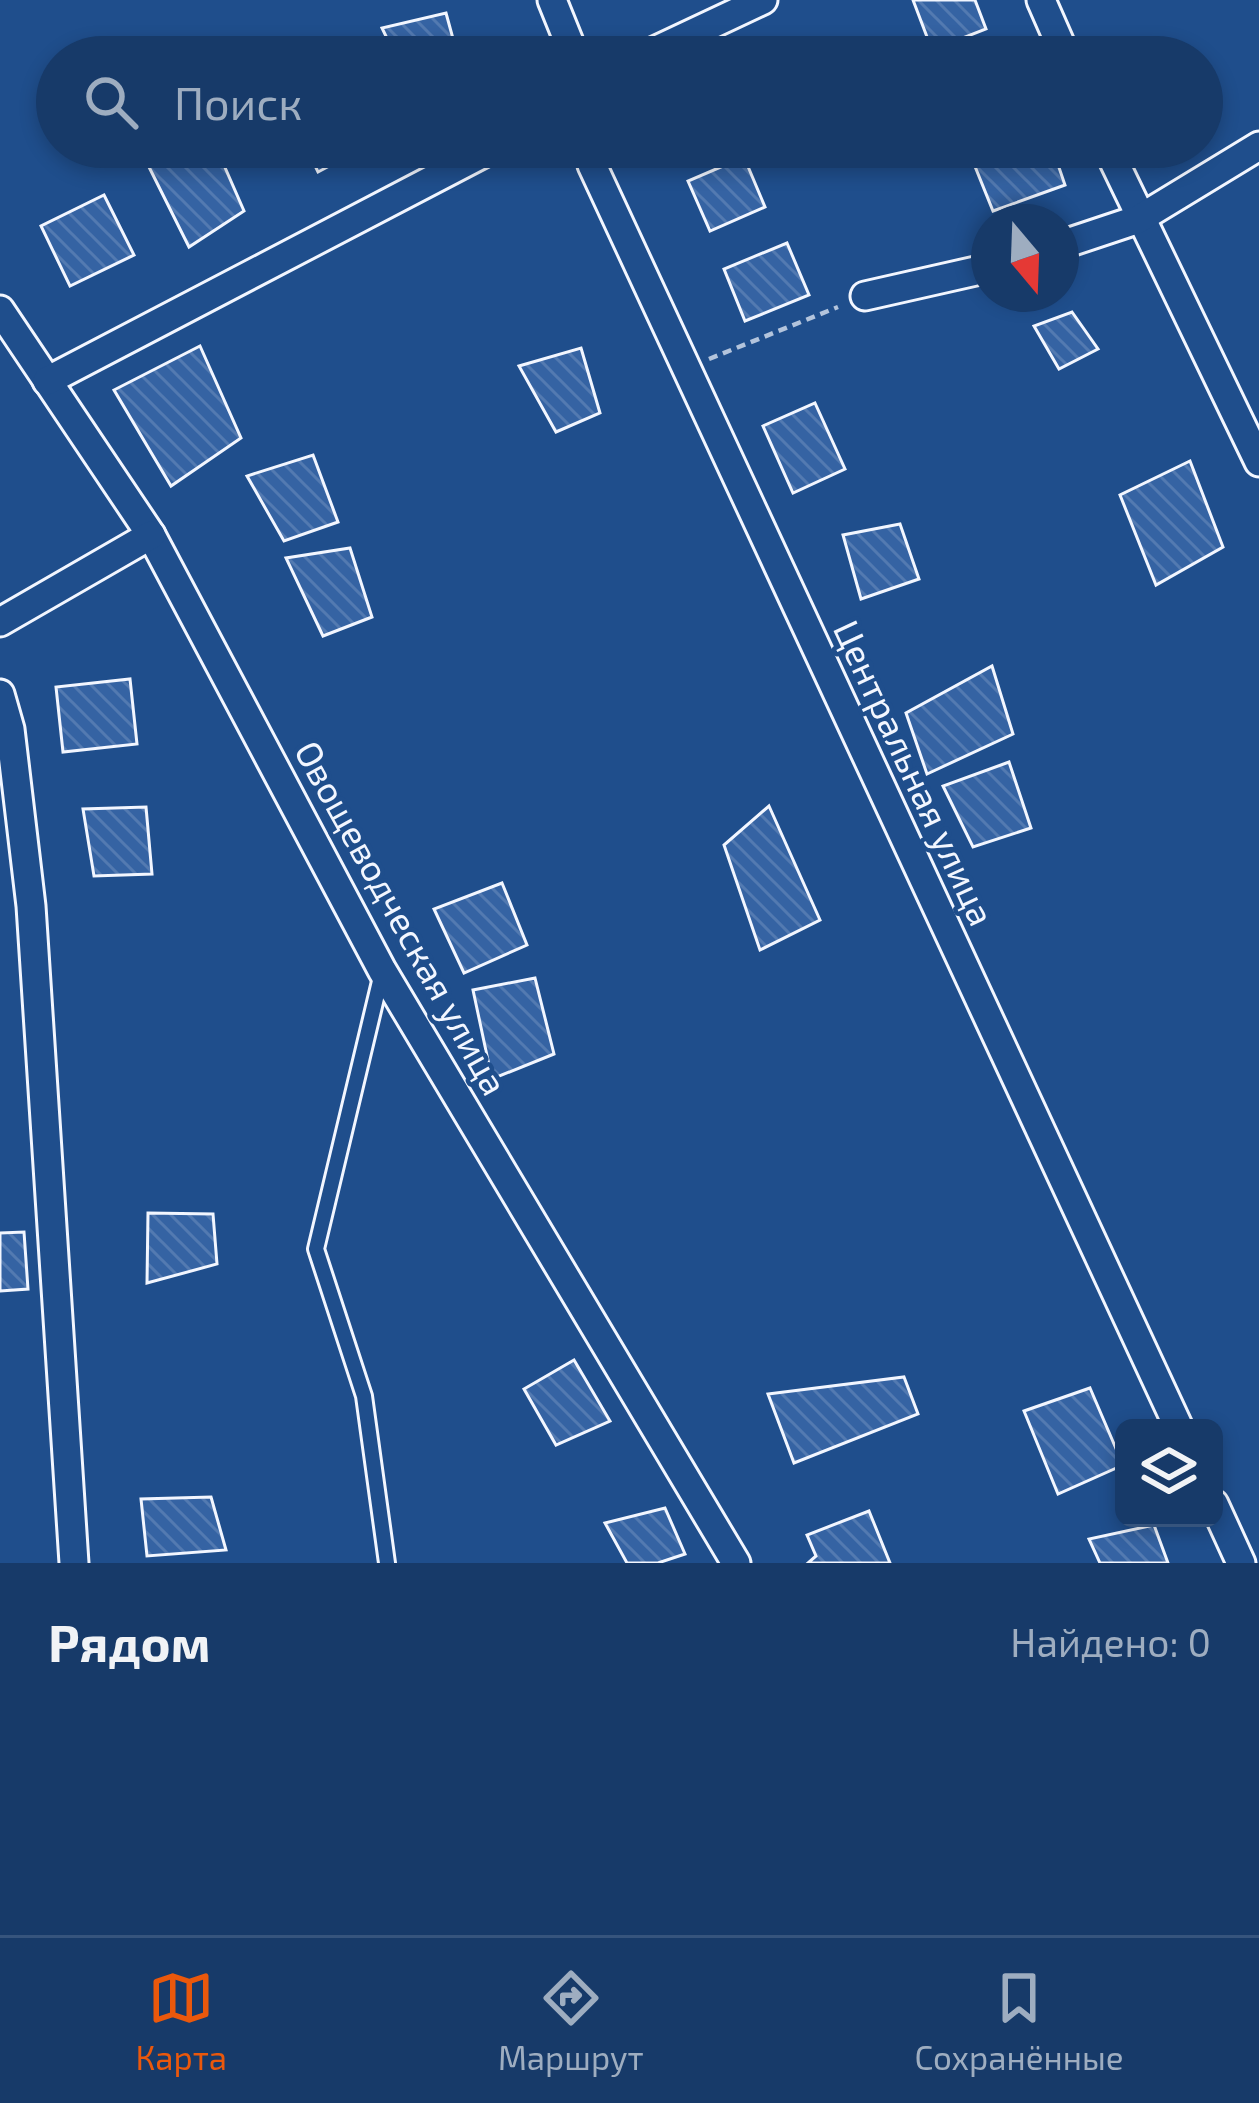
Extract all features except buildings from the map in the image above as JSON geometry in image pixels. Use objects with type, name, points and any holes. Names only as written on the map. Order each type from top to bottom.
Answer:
[{"type":"street","points":[[552,0],[567,36]]},
{"type":"street","points":[[687,36],[763,0]]},
{"type":"street","points":[[1041,0],[1057,36]]},
{"type":"street","points":[[1223,168],[1259,146]]},
{"type":"street","points":[[47,381],[455,168]]},
{"type":"street","name":"Центральная улица","points":[[593,168],[1175,1419]]},
{"type":"street","points":[[1116,168],[1259,462]]},
{"type":"street","points":[[1079,239],[1139,219],[1223,168]]},
{"type":"street","points":[[866,296],[971,272]]},
{"type":"street","name":"Овощеводческая улица","points":[[0,310],[151,535],[382,970],[736,1563]]},
{"type":"street","points":[[0,622],[151,535]]},
{"type":"street","points":[[0,694],[10,729],[31,906],[74,1563]]},
{"type":"street","points":[[1223,1524],[1241,1563]]},
{"type":"lane","points":[[382,970],[316,1249],[364,1396],[387,1563]]},
{"type":"path","points":[[686,368],[866,296]]}]
